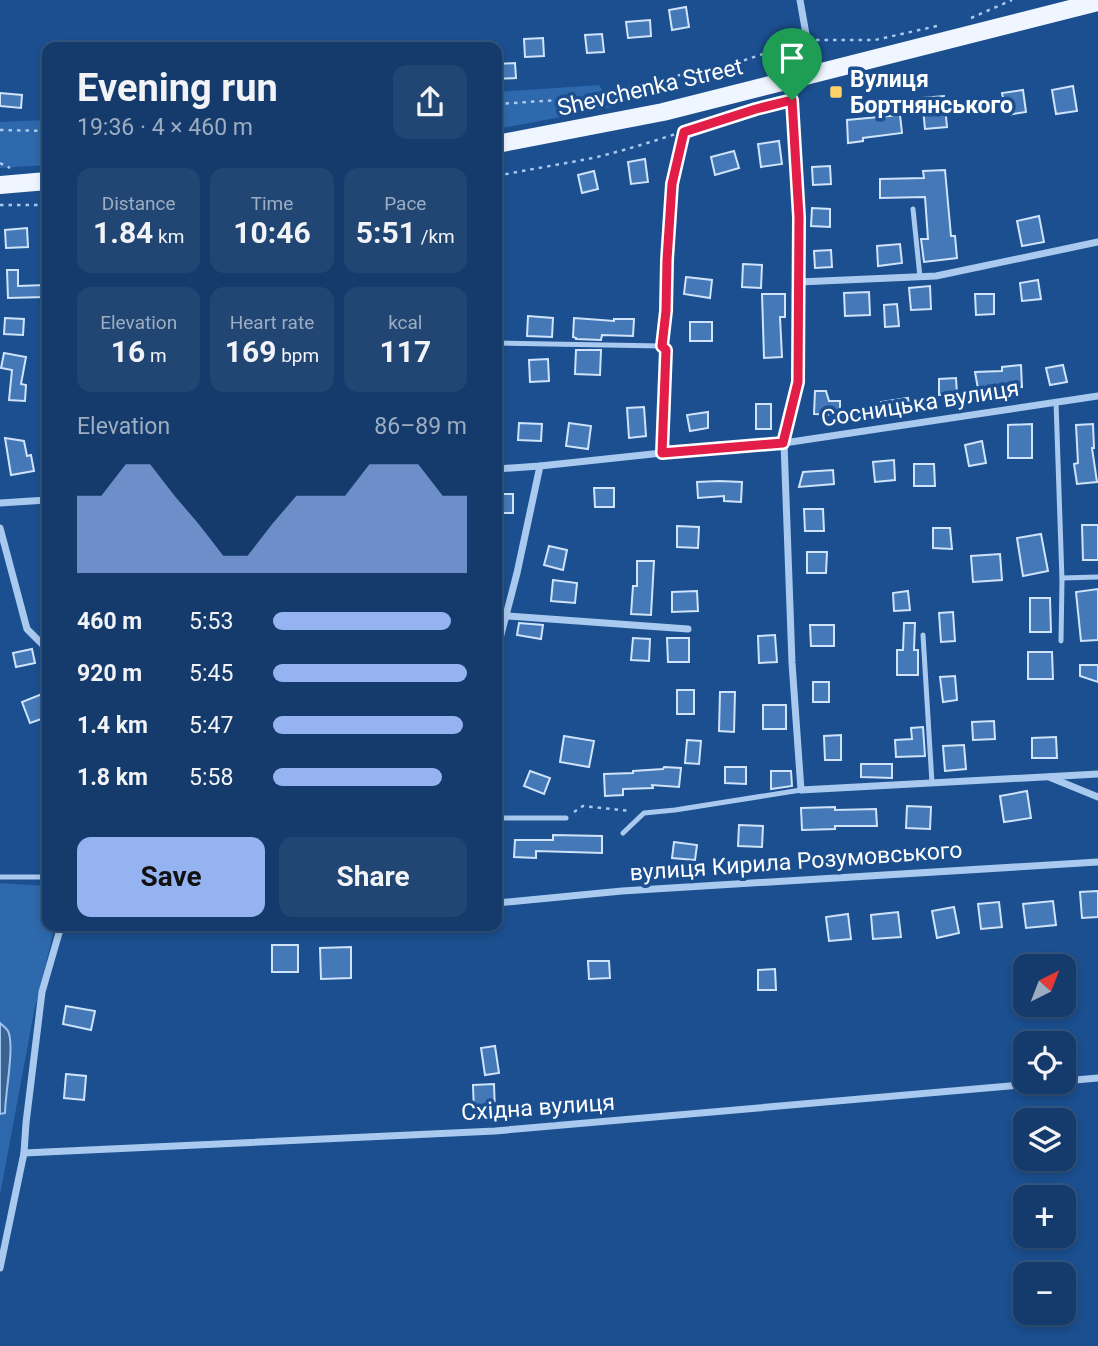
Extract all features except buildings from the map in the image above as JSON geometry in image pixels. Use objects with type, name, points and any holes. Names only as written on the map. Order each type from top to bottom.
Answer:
[{"type":"main road","name":"Shevchenka Street","points":[[502,143],[663,112],[1095,2]]},
{"type":"main road","points":[[0,185],[42,181]]},
{"type":"street","points":[[800,0],[813,75]]},
{"type":"street","points":[[791,80],[799,217],[798,382],[783,443],[792,663],[801,790],[1098,774]]},
{"type":"street","points":[[799,282],[936,276],[1098,242]]},
{"type":"street","name":"Сосницька вулиця","points":[[502,469],[783,443],[1098,396]]},
{"type":"street","points":[[502,633],[540,466]]},
{"type":"street","points":[[0,503],[42,500]]},
{"type":"street","points":[[0,528],[27,629],[42,644]]},
{"type":"street","points":[[507,616],[688,629]]},
{"type":"street","points":[[1045,776],[1098,797]]},
{"type":"street","name":"вулиця Кирила Розумовського","points":[[502,903],[622,891],[1098,862]]},
{"type":"street","points":[[0,1268],[24,1153],[42,992],[60,931]]},
{"type":"street","points":[[1076,1080],[1098,1078]]},
{"type":"street","name":"Східна вулиця","points":[[24,1153],[495,1131],[1013,1086]]},
{"type":"lane","points":[[913,209],[920,277]]},
{"type":"lane","points":[[502,343],[662,346],[666,350],[662,453]]},
{"type":"lane","points":[[1056,402],[1062,578],[1061,641]]},
{"type":"lane","points":[[1062,578],[1098,577]]},
{"type":"lane","points":[[923,635],[932,783]]},
{"type":"lane","points":[[622,833],[644,813],[801,790]]},
{"type":"lane","points":[[502,818],[566,818]]},
{"type":"lane","points":[[0,877],[42,877]]},
{"type":"path","points":[[969,18],[1012,0]]},
{"type":"path","points":[[579,101],[659,79],[727,66],[807,40],[875,40],[942,24]]},
{"type":"path","points":[[502,104],[575,99],[601,110]]},
{"type":"path","points":[[502,175],[598,156],[792,100]]},
{"type":"path","points":[[0,130],[42,131]]},
{"type":"path","points":[[662,346],[672,184],[684,132]]},
{"type":"path","points":[[0,163],[16,170]]},
{"type":"path","points":[[0,205],[42,205]]},
{"type":"path","points":[[566,818],[583,806],[644,813]]},
{"type":"shaded area","points":[[599,85],[613,107],[502,128],[502,92]]},
{"type":"shaded area","points":[[42,120],[42,165],[0,168],[0,122]]},
{"type":"shaded area","points":[[0,883],[42,886],[42,931],[54,931],[34,1012],[0,1195]]},
{"type":"shaded area","points":[[0,1023],[8,1031],[10,1047],[5,1113],[0,1114]]},
{"type":"place","name":"Вулиця Бортнянського","points":[[836,92]]},
{"type":"route","points":[[792,100],[799,217],[798,382],[783,443],[662,453],[666,350],[662,346],[672,184],[684,132],[792,100]]}]
